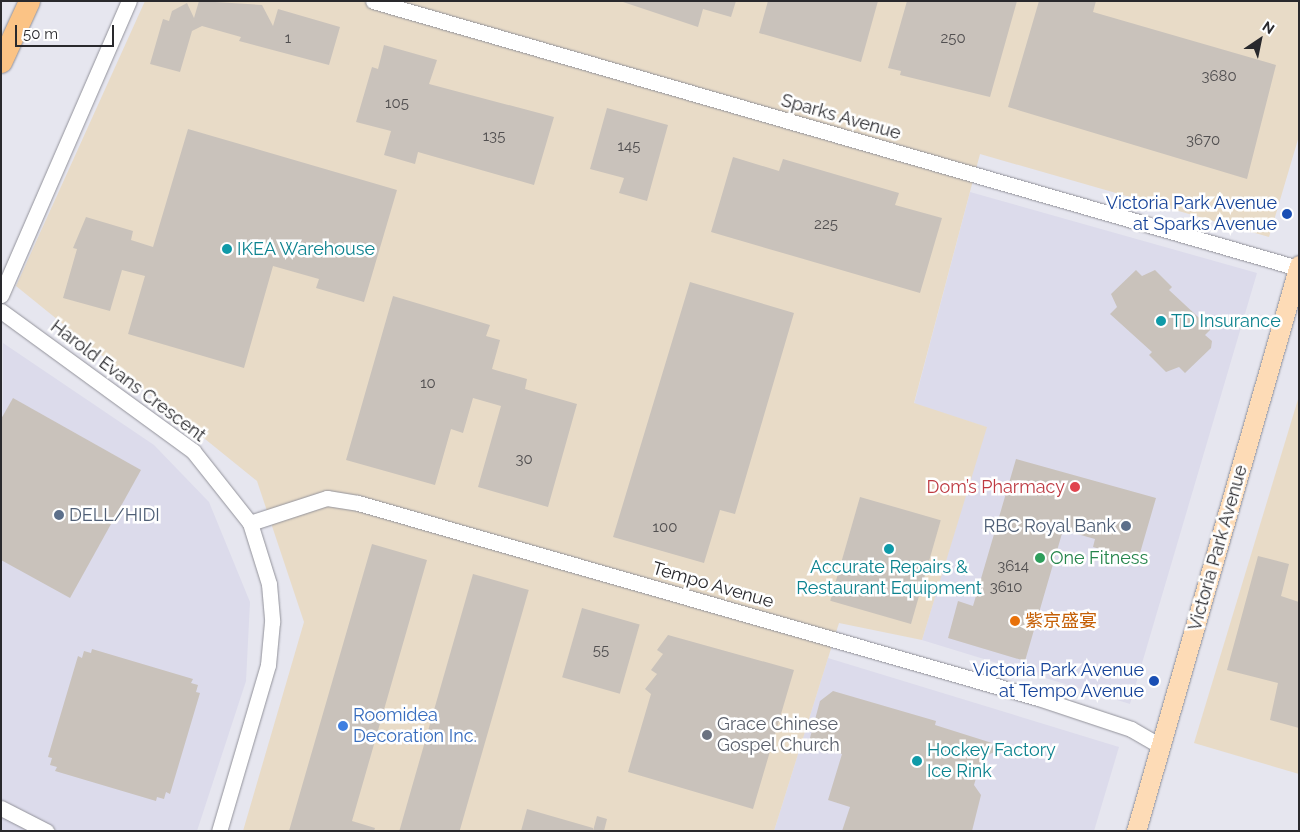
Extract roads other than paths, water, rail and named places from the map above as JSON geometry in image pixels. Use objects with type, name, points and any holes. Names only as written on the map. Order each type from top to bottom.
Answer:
[{"type":"highway","points":[[1,62],[29,1]]},
{"type":"main road","name":"Victoria Park Avenue","points":[[1136,831],[1298,266]]},
{"type":"street","points":[[1,295],[130,1]]},
{"type":"street","name":"Sparks Avenue","points":[[373,1],[1298,266]]},
{"type":"street","name":"Harold Evans Crescent","points":[[1,310],[193,451],[250,523],[269,584],[272,622],[268,665],[219,831]]},
{"type":"street","name":"Tempo Avenue","points":[[250,523],[327,498],[358,503],[1038,698],[1131,729],[1160,746]]},
{"type":"street","points":[[1,808],[46,831]]},
{"type":"place","name":"Victoria Park Avenue at Sparks Avenue","points":[[1287,214]]},
{"type":"place","name":"IKEA Warehouse","points":[[227,249]]},
{"type":"place","name":"TD Insurance","points":[[1161,321]]},
{"type":"place","name":"Dom’s Pharmacy","points":[[1075,487]]},
{"type":"place","name":"DELL/HIDI","points":[[59,515]]},
{"type":"place","name":"RBC Royal Bank","points":[[1126,526]]},
{"type":"place","name":"Accurate Repairs & Restaurant Equipment","points":[[889,549]]},
{"type":"place","name":"One Fitness","points":[[1040,558]]},
{"type":"place","name":"紫京盛宴","points":[[1015,621]]},
{"type":"place","name":"Victoria Park Avenue at Tempo Avenue","points":[[1154,681]]},
{"type":"place","name":"Roomidea Decoration Inc.","points":[[343,726]]},
{"type":"place","name":"Grace Chinese Gospel Church","points":[[707,735]]},
{"type":"place","name":"Hockey Factory Ice Rink","points":[[917,761]]}]
